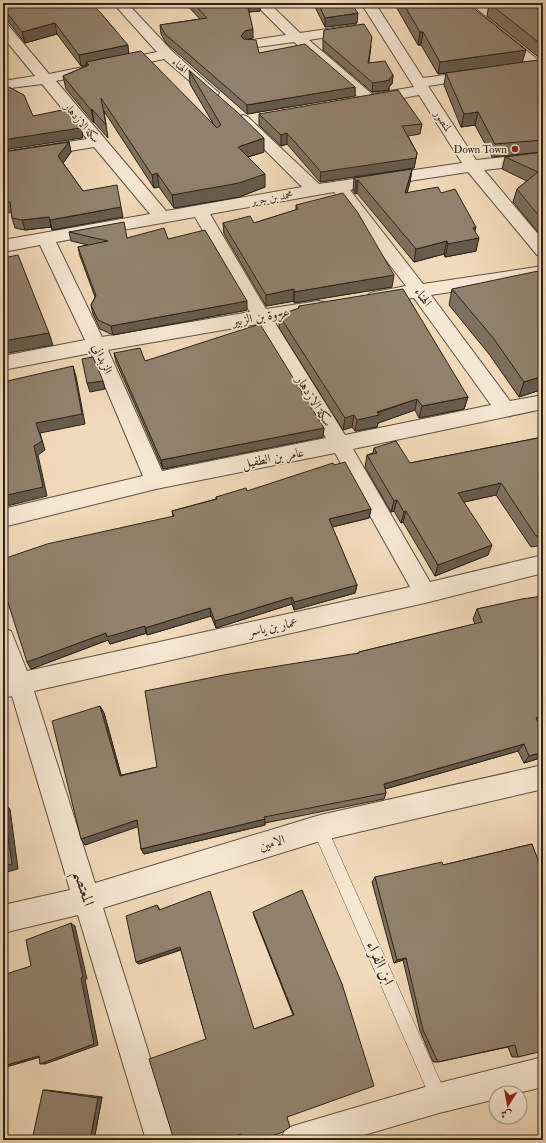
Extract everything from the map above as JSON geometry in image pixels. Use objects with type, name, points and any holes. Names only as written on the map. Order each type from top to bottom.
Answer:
[{"type":"street","name":"الهناء","points":[[120,3],[166,54],[220,100]]},
{"type":"street","points":[[261,3],[297,37],[369,99]]},
{"type":"street","name":"لمنصور","points":[[368,3],[472,166],[543,251]]},
{"type":"street","points":[[468,8],[487,11]]},
{"type":"street","points":[[468,8],[541,68]]},
{"type":"street","points":[[250,44],[381,25]]},
{"type":"street","name":"سكة الازدهار","points":[[3,28],[162,218]]},
{"type":"street","points":[[3,85],[46,79],[166,54]]},
{"type":"street","points":[[516,70],[541,68]]},
{"type":"street","points":[[354,102],[421,86],[486,74]]},
{"type":"street","points":[[232,111],[315,190]]},
{"type":"street","points":[[244,121],[260,118]]},
{"type":"street","points":[[3,157],[98,142]]},
{"type":"street","name":"محمد بن جرير","points":[[5,243],[45,238],[162,218],[338,186],[472,166],[543,158]]},
{"type":"street","name":"الهناء","points":[[338,186],[418,290],[505,409]]},
{"type":"street","name":"سكة الازدهار","points":[[200,211],[261,316],[340,444],[425,593]]},
{"type":"street","name":"الزبداني","points":[[45,238],[97,345],[156,481]]},
{"type":"street","points":[[363,299],[543,272]]},
{"type":"street","name":"عروة بن الزبير","points":[[3,364],[97,345],[332,305]]},
{"type":"street","name":"عامر بن الطفيل","points":[[3,518],[156,481],[543,402]]},
{"type":"street","name":"عمار بن ياسر","points":[[11,685],[425,593],[543,564]]},
{"type":"street","name":"المعتصم","points":[[3,638],[11,685],[87,900],[162,1140]]},
{"type":"street","name":"الامين","points":[[3,920],[87,900],[320,828],[543,777]]},
{"type":"street","points":[[296,1140],[439,1098],[543,1072]]},
{"type":"lane","name":"ابن الفراء","points":[[320,828],[439,1098]]},
{"type":"building","points":[[3,3],[91,3],[128,45],[79,55],[55,23],[22,32],[3,8]]},
{"type":"building","points":[[193,3],[251,3],[247,4],[253,29],[245,31],[241,36],[244,39],[256,40],[259,53],[305,44],[355,87],[247,105],[165,34],[160,25],[207,18]]},
{"type":"building","points":[[318,3],[351,3],[358,13],[325,18]]},
{"type":"building","points":[[403,3],[467,3],[526,50],[440,62],[423,32],[420,32]]},
{"type":"building","points":[[489,3],[543,3],[543,46]]},
{"type":"building","points":[[364,24],[372,37],[368,63],[385,61],[393,75],[389,79],[390,80],[373,83],[323,40],[324,30]]},
{"type":"building","points":[[141,51],[217,128],[221,125],[189,70],[264,138],[238,147],[265,174],[239,183],[172,195],[157,173],[152,175],[101,98],[106,125],[92,109],[91,110],[63,76],[89,65],[86,62]]},
{"type":"building","points":[[538,60],[543,61],[543,140],[495,144],[478,112],[464,114],[446,73]]},
{"type":"building","points":[[3,84],[24,95],[33,116],[67,109],[81,126],[80,128],[3,140]]},
{"type":"building","points":[[398,90],[422,124],[402,126],[417,153],[416,158],[321,172],[287,133],[281,135],[259,114]]},
{"type":"building","points":[[69,142],[58,156],[83,191],[117,185],[121,207],[50,220],[49,217],[22,220],[12,218],[10,202],[3,203],[3,152]]},
{"type":"building","points":[[543,152],[543,221],[517,189],[538,172],[505,157]]},
{"type":"building","points":[[412,169],[405,193],[438,187],[441,193],[455,189],[476,227],[473,228],[479,238],[448,244],[447,241],[416,249],[358,180],[356,181],[354,178]]},
{"type":"building","points":[[343,193],[358,213],[394,275],[294,292],[294,289],[266,295],[223,223],[250,216],[254,223],[298,209],[296,205]]},
{"type":"building","points":[[124,222],[127,238],[164,228],[168,239],[205,230],[247,301],[111,326],[98,320],[91,305],[96,296],[78,247],[108,241],[69,232]]},
{"type":"building","points":[[18,255],[49,333],[3,341],[3,258]]},
{"type":"building","points":[[543,270],[543,376],[524,382],[494,339],[452,289]]},
{"type":"building","points":[[403,289],[468,397],[422,406],[417,399],[377,412],[379,415],[357,420],[354,415],[345,418],[279,315],[299,308],[299,306]]},
{"type":"building","points":[[260,324],[324,428],[161,460],[114,353],[140,348],[145,361]]},
{"type":"building","points":[[93,357],[103,381],[87,383],[82,359]]},
{"type":"building","points":[[73,366],[82,414],[36,423],[42,441],[34,446],[43,487],[3,496],[3,382]]},
{"type":"building","points":[[543,437],[543,535],[536,536],[501,483],[458,493],[492,545],[438,565],[406,511],[404,512],[397,500],[394,501],[367,455],[377,453],[374,448],[396,441],[410,463]]},
{"type":"building","points":[[345,462],[371,509],[329,519],[357,585],[294,602],[292,597],[215,621],[210,608],[145,628],[145,626],[107,637],[106,633],[27,662],[3,587],[3,559],[47,544],[174,516],[172,511],[217,499],[216,497],[246,488],[247,491],[333,463],[334,465]]},
{"type":"building","points":[[543,596],[543,716],[536,718],[543,733],[543,752],[529,756],[524,744],[384,784],[386,793],[264,817],[265,819],[141,849],[137,820],[81,839],[52,721],[100,706],[120,776],[157,767],[145,691],[229,674],[359,653],[482,622],[477,609]]},
{"type":"building","points":[[3,803],[12,864],[3,866]]},
{"type":"building","points":[[532,844],[543,873],[543,1051],[518,1057],[515,1045],[438,1062],[423,1030],[406,958],[397,960],[375,877],[442,862],[443,865]]},
{"type":"building","points":[[302,890],[342,984],[374,1086],[287,1117],[290,1127],[283,1132],[260,1140],[242,1140],[241,1134],[224,1140],[174,1140],[149,1059],[206,1039],[180,947],[136,962],[126,916],[157,905],[159,910],[210,891],[254,1029],[294,1015],[253,912]]},
{"type":"building","points":[[71,923],[83,977],[81,978],[94,1044],[40,1064],[39,1056],[3,1066],[3,975],[31,966],[26,940]]},
{"type":"building","points":[[43,1090],[98,1098],[90,1140],[32,1140]]},
{"type":"building","points":[[447,1137],[448,1140],[439,1140]]},
{"type":"place","name":"Down Town","points":[[515,149]]}]
